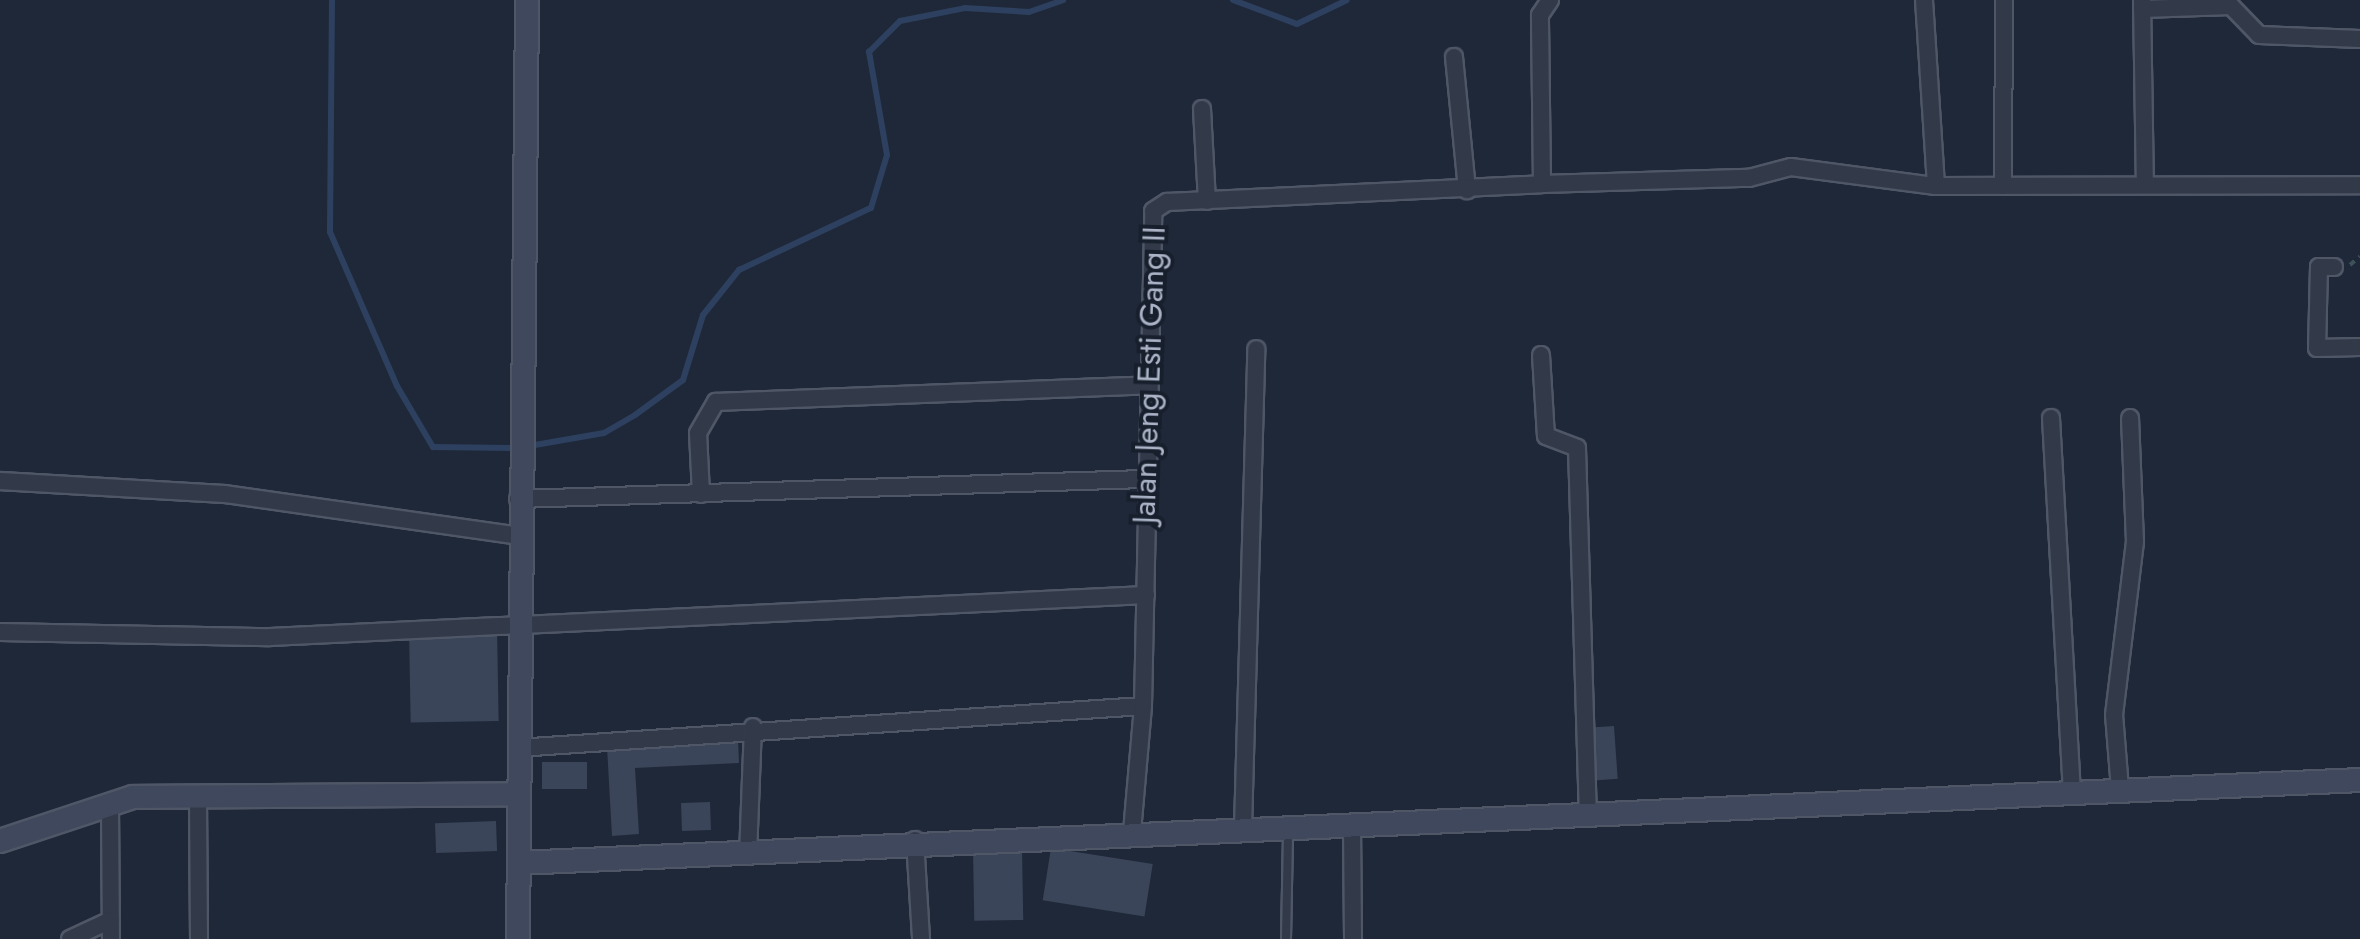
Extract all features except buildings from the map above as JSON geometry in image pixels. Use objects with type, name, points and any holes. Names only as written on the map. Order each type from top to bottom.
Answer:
[{"type":"street","points":[[518,939],[517,748],[521,536],[518,499],[521,472],[527,0]]},
{"type":"street","points":[[1542,184],[1540,15],[1550,0]]},
{"type":"street","points":[[1924,0],[1936,186]]},
{"type":"street","points":[[2003,186],[2004,0]]},
{"type":"street","points":[[2145,185],[2142,5],[2231,6],[2259,35],[2360,39]]},
{"type":"street","points":[[1454,57],[1467,190]]},
{"type":"street","points":[[1202,109],[1207,201]]},
{"type":"street","name":"Jalan Jeng Esti Gang II","points":[[1132,832],[1143,706],[1146,595],[1143,479],[1149,385],[1153,211],[1167,202],[1542,184],[1749,178],[1791,167],[1936,186],[2360,185]]},
{"type":"street","points":[[2334,267],[2319,267],[2317,348],[2360,347]]},
{"type":"street","points":[[1243,828],[1256,349]]},
{"type":"street","points":[[1541,355],[1546,436],[1577,448],[1588,812]]},
{"type":"street","points":[[701,494],[698,433],[716,402],[1149,385]]},
{"type":"street","points":[[2051,418],[2072,791]]},
{"type":"street","points":[[2120,789],[2114,715],[2135,542],[2130,418]]},
{"type":"street","points":[[518,499],[1143,479]]},
{"type":"street","points":[[0,481],[225,494],[521,536]]},
{"type":"street","points":[[0,632],[270,637],[519,620],[1146,595]]},
{"type":"street","points":[[517,748],[753,727],[1143,706]]},
{"type":"street","points":[[748,856],[753,727]]},
{"type":"street","points":[[519,863],[748,856],[915,840],[2360,780]]},
{"type":"street","points":[[0,841],[133,797],[517,794]]},
{"type":"street","points":[[198,797],[199,939]]},
{"type":"street","points":[[110,804],[111,939]]},
{"type":"street","points":[[1352,824],[1353,939]]},
{"type":"street","points":[[915,840],[921,939]]},
{"type":"street","points":[[70,939],[111,920]]},
{"type":"lane","points":[[1286,939],[1288,826]]},
{"type":"waterway","points":[[332,0],[330,232],[397,386],[433,447],[518,448]]},
{"type":"waterway","points":[[529,446],[604,433],[635,415],[683,380],[703,315],[739,270],[871,208],[887,155],[869,52],[900,21],[965,8],[1029,12],[1063,0]]},
{"type":"waterway","points":[[1233,0],[1297,24],[1347,0]]}]
